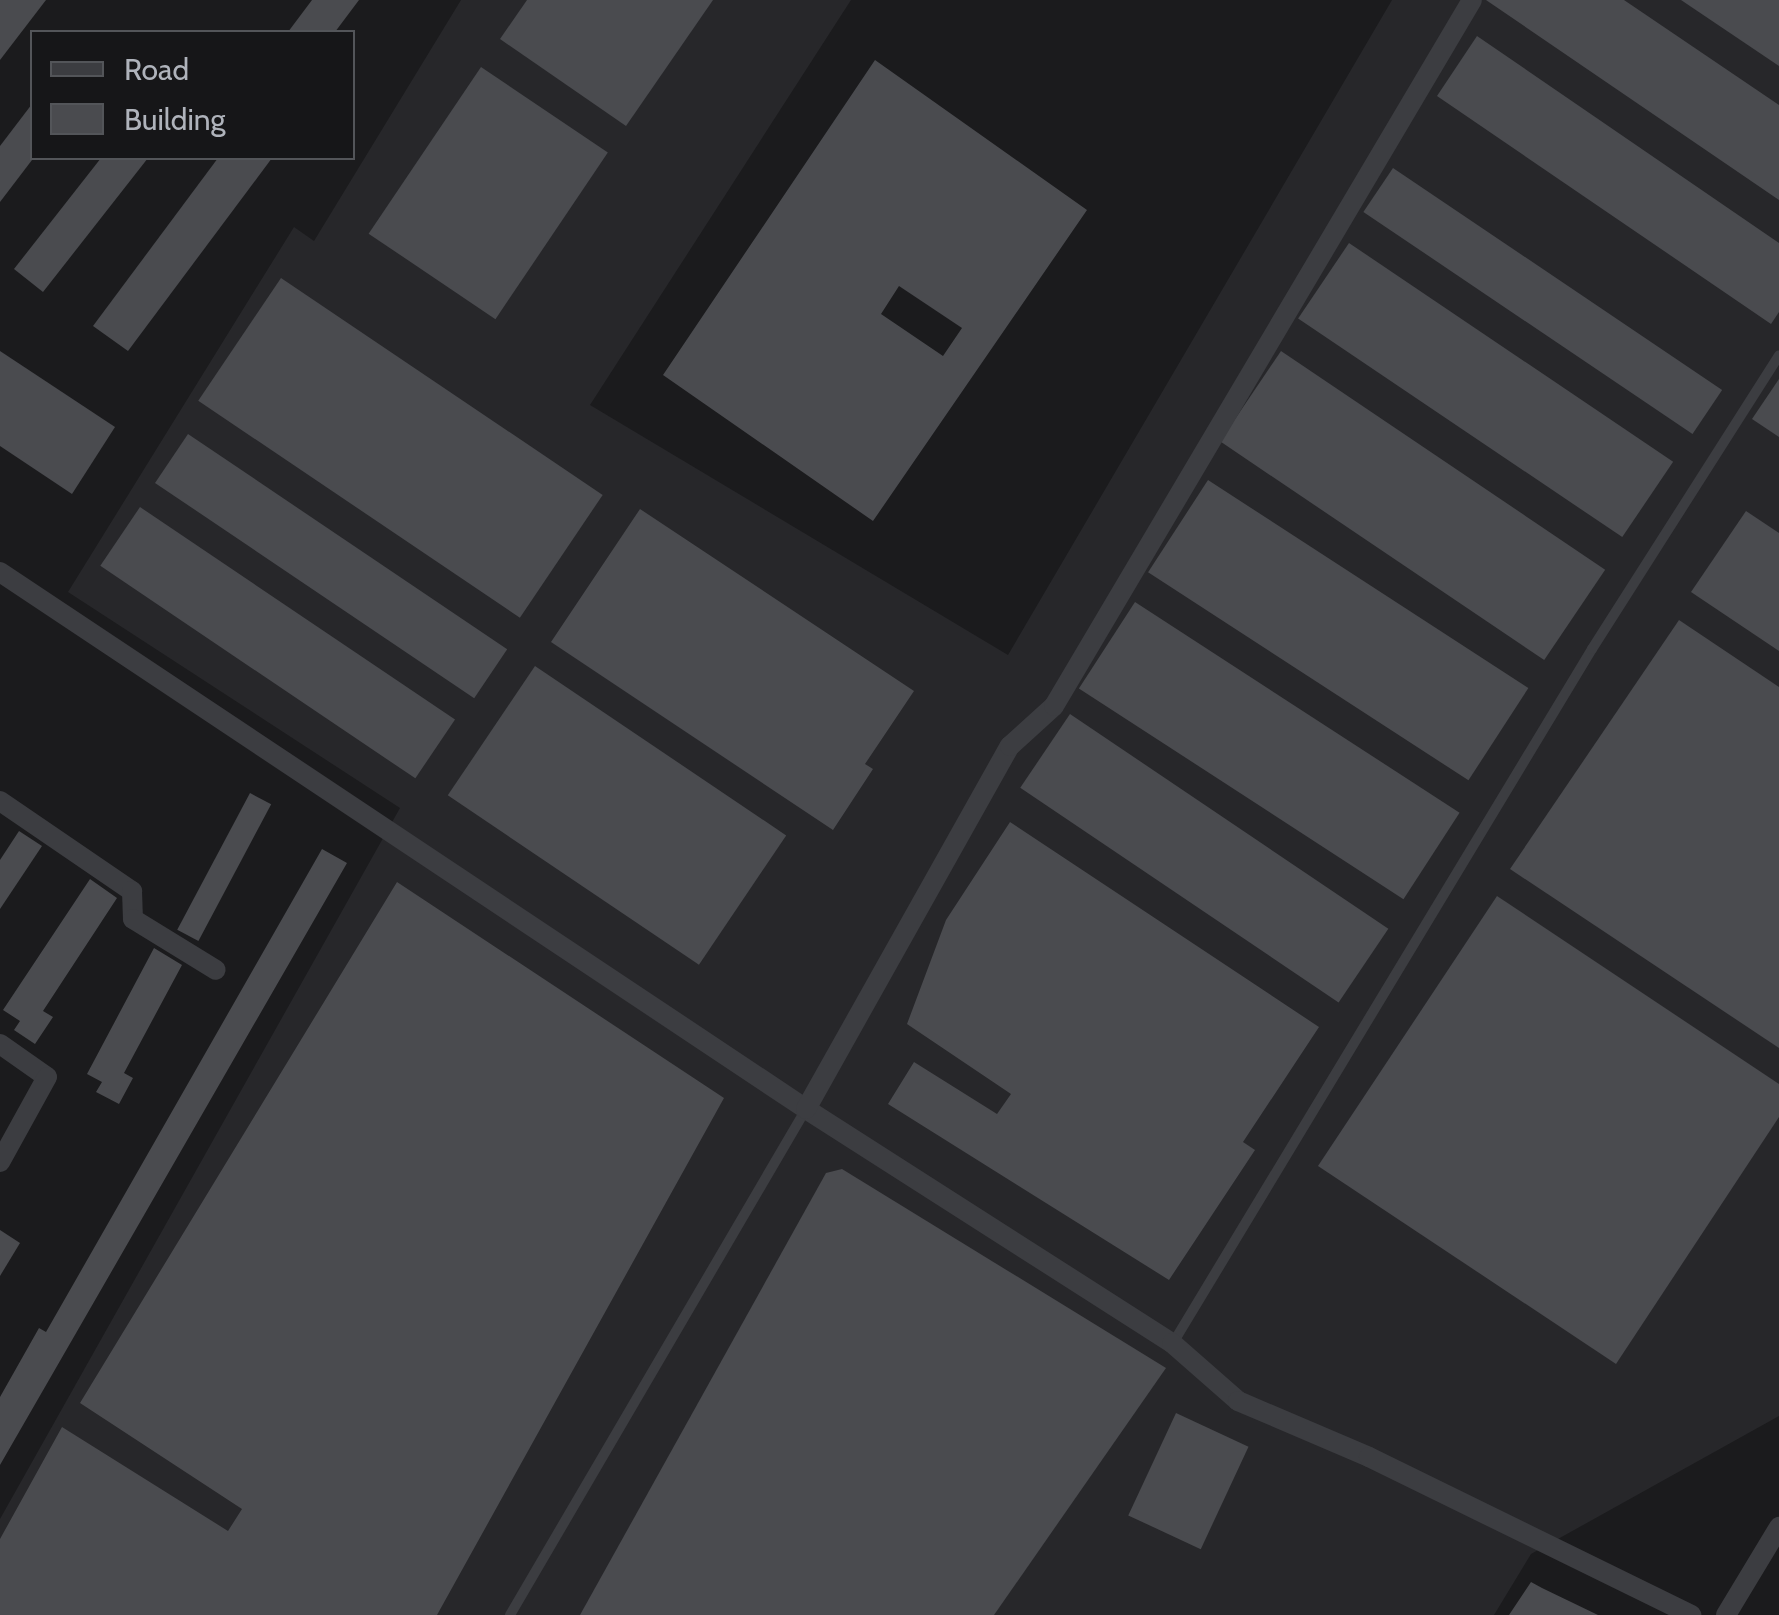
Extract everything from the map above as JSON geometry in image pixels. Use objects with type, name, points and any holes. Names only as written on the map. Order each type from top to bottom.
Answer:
[{"type":"street","points":[[806,1109],[1010,746],[1054,706],[1472,0]]},
{"type":"street","points":[[0,572],[806,1109],[1172,1344],[1238,1401],[1369,1457],[1691,1615]]},
{"type":"street","points":[[0,801],[132,892],[133,919],[216,970]]},
{"type":"street","points":[[0,1044],[47,1077],[0,1162]]},
{"type":"street","points":[[1726,1615],[1779,1527]]},
{"type":"lane","points":[[1172,1344],[1592,649],[1779,356]]},
{"type":"lane","points":[[510,1615],[806,1109]]},
{"type":"shaded area","points":[[461,0],[851,0],[590,405],[1008,655],[1392,0],[1779,0],[1779,1416],[1531,1554],[1494,1615],[0,1615],[0,1519],[400,808],[68,592],[294,227],[314,241]]},
{"type":"building","points":[[0,0],[46,0],[0,60]]},
{"type":"building","points":[[312,0],[359,0],[336,30],[290,30]]},
{"type":"building","points":[[527,0],[713,0],[626,126],[500,39]]},
{"type":"building","points":[[1486,0],[1624,0],[1779,105],[1779,200]]},
{"type":"building","points":[[1681,0],[1779,0],[1779,66]]},
{"type":"building","points":[[1477,36],[1779,243],[1779,312],[1771,324],[1437,96]]},
{"type":"building","points":[[875,60],[1087,210],[873,521],[663,375]],"holes":[[[899,286],[962,328],[943,356],[881,314]]]},
{"type":"building","points":[[481,67],[608,153],[495,319],[369,234]]},
{"type":"building","points":[[30,107],[32,160],[0,202],[0,146]]},
{"type":"building","points":[[99,160],[146,160],[43,292],[14,269]]},
{"type":"building","points":[[217,160],[271,160],[128,351],[93,326]]},
{"type":"building","points":[[1393,168],[1722,390],[1692,434],[1363,212]]},
{"type":"building","points":[[1349,243],[1673,462],[1622,537],[1298,318]]},
{"type":"building","points":[[281,278],[603,495],[520,618],[198,401]]},
{"type":"building","points":[[0,351],[115,427],[72,494],[0,446]]},
{"type":"building","points":[[1281,351],[1605,570],[1544,660],[1220,441]]},
{"type":"building","points":[[1779,379],[1779,437],[1752,419]]},
{"type":"building","points":[[188,434],[507,649],[474,698],[155,483]]},
{"type":"building","points":[[1208,480],[1528,688],[1468,780],[1148,572]]},
{"type":"building","points":[[140,507],[455,719],[415,778],[100,566]]},
{"type":"building","points":[[640,509],[914,691],[865,764],[873,769],[833,830],[551,642]]},
{"type":"building","points":[[1746,511],[1779,533],[1779,651],[1691,592]]},
{"type":"building","points":[[1135,602],[1460,813],[1403,899],[1079,688]]},
{"type":"building","points":[[1679,620],[1779,687],[1779,1048],[1510,869]]},
{"type":"building","points":[[535,666],[786,835],[699,965],[448,795]]},
{"type":"building","points":[[1070,714],[1388,929],[1339,1003],[1020,788]]},
{"type":"building","points":[[250,793],[271,804],[198,941],[177,930]]},
{"type":"building","points":[[1010,822],[1319,1027],[1243,1142],[1255,1150],[1169,1280],[888,1104],[914,1062],[997,1114],[1011,1094],[907,1024],[946,920]]},
{"type":"building","points":[[19,831],[42,846],[0,909],[0,860]]},
{"type":"building","points":[[322,849],[347,863],[0,1465],[0,1397],[39,1328],[46,1332]]},
{"type":"building","points":[[90,879],[117,898],[43,1011],[53,1017],[35,1044],[14,1030],[20,1021],[3,1010]]},
{"type":"building","points":[[397,882],[724,1098],[437,1615],[0,1615],[0,1539],[62,1427],[228,1531],[242,1509],[80,1403]]},
{"type":"building","points":[[1497,896],[1779,1084],[1779,1117],[1616,1364],[1318,1166]]},
{"type":"building","points":[[154,948],[182,965],[124,1073],[133,1078],[119,1104],[96,1092],[102,1082],[87,1074]]},
{"type":"building","points":[[842,1169],[1166,1368],[994,1615],[580,1615],[826,1173]]},
{"type":"building","points":[[0,1230],[20,1243],[0,1276]]},
{"type":"building","points":[[1176,1413],[1249,1447],[1201,1549],[1128,1515]]},
{"type":"building","points":[[1531,1582],[1542,1588],[1598,1615],[1509,1615]]}]
